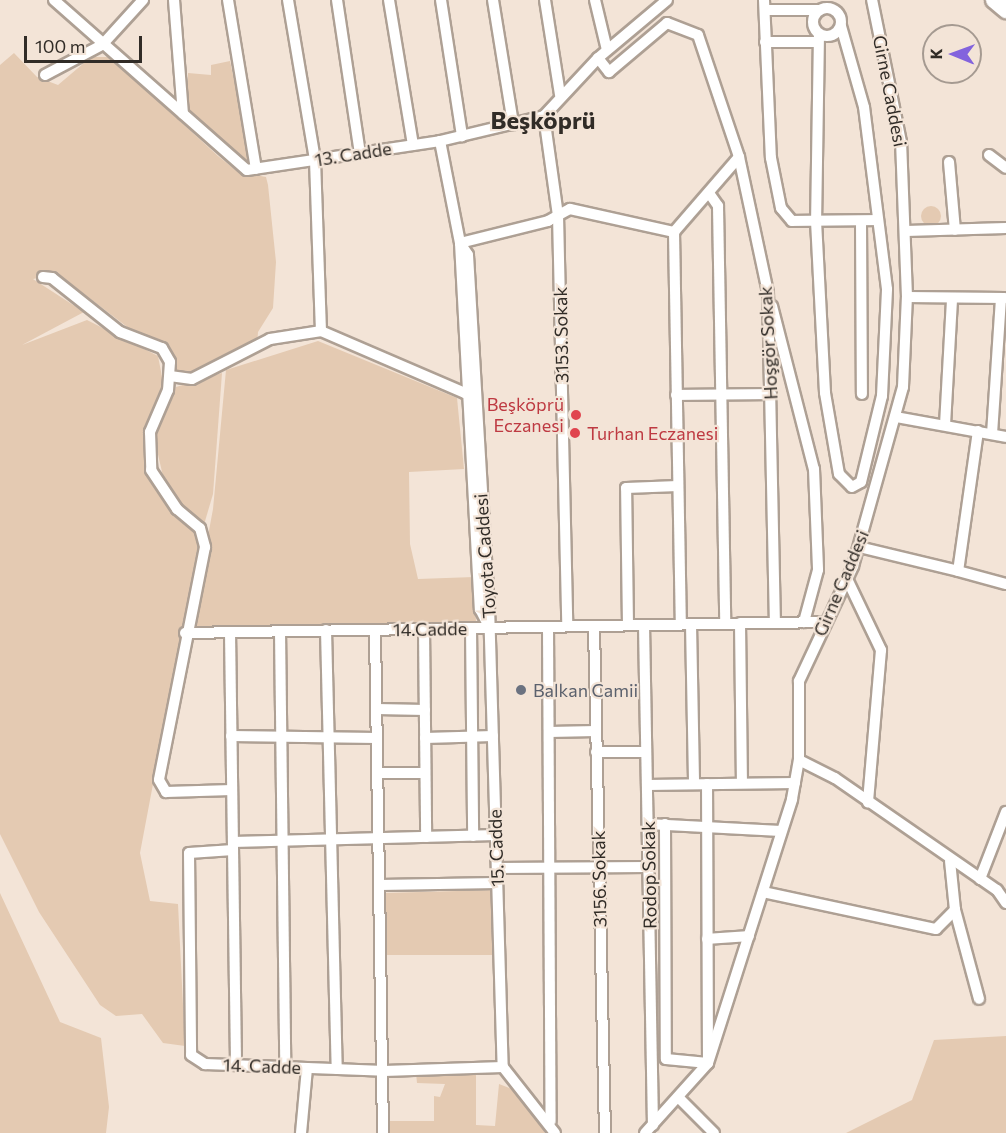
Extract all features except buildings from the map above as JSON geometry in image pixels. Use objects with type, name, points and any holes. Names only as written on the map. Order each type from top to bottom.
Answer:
[{"type":"highway","points":[[994,0],[1006,9]]},
{"type":"street","name":"13. Cadde","points":[[54,0],[102,45],[183,114],[228,158],[247,170],[440,141],[544,116]]},
{"type":"street","points":[[45,75],[102,45],[143,0]]},
{"type":"street","points":[[174,0],[183,114]]},
{"type":"street","points":[[228,0],[256,169]]},
{"type":"street","points":[[288,0],[315,160],[321,331]]},
{"type":"street","points":[[337,0],[360,153]]},
{"type":"street","points":[[389,0],[413,145]]},
{"type":"street","points":[[441,0],[462,136]]},
{"type":"street","points":[[493,0],[513,124]]},
{"type":"street","points":[[544,0],[560,95]]},
{"type":"street","points":[[595,0],[607,50]]},
{"type":"street","points":[[544,116],[560,95],[654,4],[667,0]]},
{"type":"street","name":"Girne Caddesi","points":[[649,1129],[680,1099],[708,1063],[795,783],[799,760],[799,681],[847,579],[859,547],[896,417],[906,297],[906,231],[901,142],[872,0]]},
{"type":"street","points":[[823,6],[813,23],[817,38],[816,220],[827,414],[839,474],[852,487],[861,482],[882,396],[887,289],[864,107],[838,13],[823,6],[764,5],[771,158],[781,208],[792,220],[816,220],[861,221],[877,220]]},
{"type":"street","name":"Hoşgör Sokak","points":[[598,58],[609,72],[667,23],[698,35],[739,157],[768,292],[774,623]]},
{"type":"street","points":[[765,42],[832,36],[841,26]]},
{"type":"street","name":"3153. Sokak","points":[[544,116],[558,215],[567,626]]},
{"type":"street","name":"Toyota Caddesi","points":[[440,141],[460,243],[468,255],[470,393],[490,628]]},
{"type":"street","points":[[989,155],[1006,168]]},
{"type":"street","points":[[694,784],[678,486],[674,232],[739,157]]},
{"type":"street","points":[[950,162],[955,230]]},
{"type":"street","points":[[709,193],[718,206],[725,624]]},
{"type":"street","points":[[460,243],[558,215],[570,209],[674,232]]},
{"type":"street","points":[[861,221],[862,394]]},
{"type":"street","points":[[906,231],[1006,228]]},
{"type":"street","points":[[43,278],[52,278],[120,332],[162,348],[170,376],[149,445],[158,481],[200,528],[205,547],[185,633],[159,780],[166,792],[232,790]]},
{"type":"street","points":[[768,292],[814,469],[818,570],[804,622]]},
{"type":"street","points":[[906,297],[952,300],[1003,298],[992,434]]},
{"type":"street","points":[[945,425],[952,300]]},
{"type":"street","points":[[170,376],[192,379],[270,339],[321,331],[470,393]]},
{"type":"street","points":[[676,395],[771,394]]},
{"type":"street","points":[[896,417],[1006,437]]},
{"type":"street","points":[[958,571],[978,431]]},
{"type":"street","points":[[628,625],[627,488],[678,486]]},
{"type":"street","points":[[859,547],[1006,584]]},
{"type":"street","points":[[847,579],[881,650],[868,802]]},
{"type":"street","name":"14.Cadde","points":[[185,633],[825,622]]},
{"type":"street","points":[[740,623],[742,783]]},
{"type":"street","name":"Rodop Sokak","points":[[644,625],[648,824],[649,1129]]},
{"type":"street","name":"3156. Sokak","points":[[594,626],[605,1133]]},
{"type":"street","points":[[548,627],[551,1121],[555,1133]]},
{"type":"street","points":[[471,628],[473,836]]},
{"type":"street","name":"15. Cadde","points":[[490,628],[503,1067]]},
{"type":"street","points":[[424,629],[426,837]]},
{"type":"street","points":[[326,630],[337,1069]]},
{"type":"street","points":[[375,630],[384,1071],[383,1133]]},
{"type":"street","points":[[280,631],[285,1067]]},
{"type":"street","points":[[230,632],[236,1065]]},
{"type":"street","points":[[377,709],[425,710]]},
{"type":"street","points":[[549,732],[596,731]]},
{"type":"street","points":[[231,736],[377,738]]},
{"type":"street","points":[[425,738],[493,736]]},
{"type":"street","points":[[596,752],[646,752]]},
{"type":"street","points":[[799,760],[868,802],[950,861],[980,879],[1006,903]]},
{"type":"street","points":[[378,773],[425,773]]},
{"type":"street","points":[[647,784],[795,783]]},
{"type":"street","points":[[665,824],[666,1059],[708,1063],[707,784]]},
{"type":"street","points":[[980,879],[1006,812]]},
{"type":"street","points":[[648,824],[781,831]]},
{"type":"street","points":[[233,846],[282,840],[496,835]]},
{"type":"street","name":"14. Cadde","points":[[233,846],[189,852],[191,1054],[205,1064],[384,1071],[503,1067]]},
{"type":"street","points":[[950,861],[955,910],[979,999]]},
{"type":"street","points":[[497,868],[648,867]]},
{"type":"street","points":[[380,885],[497,883]]},
{"type":"street","points":[[763,892],[936,929],[955,910]]},
{"type":"street","points":[[708,939],[749,936]]},
{"type":"street","points":[[503,1067],[551,1121]]},
{"type":"street","points":[[301,1133],[307,1068]]},
{"type":"street","points":[[680,1099],[701,1127],[714,1133]]},
{"type":"shaded area","points":[[14,53],[37,77],[58,85],[91,57],[110,57],[218,156],[238,172],[266,177],[268,185],[276,262],[273,308],[258,332],[257,346],[196,379],[176,379],[173,362],[58,274],[33,279],[84,312],[22,345],[87,320],[158,356],[163,382],[151,470],[200,535],[140,853],[150,901],[178,904],[185,1046],[163,1043],[142,1014],[116,1016],[100,1005],[39,912],[0,834],[0,65]]},
{"type":"shaded area","points":[[230,61],[251,160],[248,165],[187,116],[188,73],[211,75],[211,65]]},
{"type":"shaded area","points":[[931,206],[938,209],[941,216],[938,223],[931,226],[924,223],[921,216],[924,209]]},
{"type":"shaded area","points":[[318,341],[457,398],[464,469],[409,472],[410,544],[418,579],[474,577],[476,622],[196,628],[192,622],[213,509],[226,370]]},
{"type":"shaded area","points":[[222,373],[213,494],[203,528],[165,485],[154,437],[176,387]]},
{"type":"shaded area","points":[[493,890],[493,955],[386,955],[385,893]]},
{"type":"shaded area","points":[[0,893],[60,1022],[101,1038],[109,1107],[106,1133],[0,1133]]},
{"type":"shaded area","points":[[1006,1036],[1006,1133],[846,1133],[912,1100],[934,1040]]},
{"type":"shaded area","points":[[476,1072],[476,1125],[495,1126],[499,1084],[512,1089],[538,1115],[545,1133],[387,1133],[387,1121],[434,1121],[434,1096],[440,1097],[445,1084],[417,1083],[416,1073]]},
{"type":"place","name":"Beşköprü Eczanesi","points":[[576,415]]},
{"type":"place","name":"Turhan Eczanesi","points":[[575,433]]},
{"type":"place","name":"Balkan Camii","points":[[521,690]]},
{"type":"district","name":"Beşköprü","points":[[543,120]]}]
